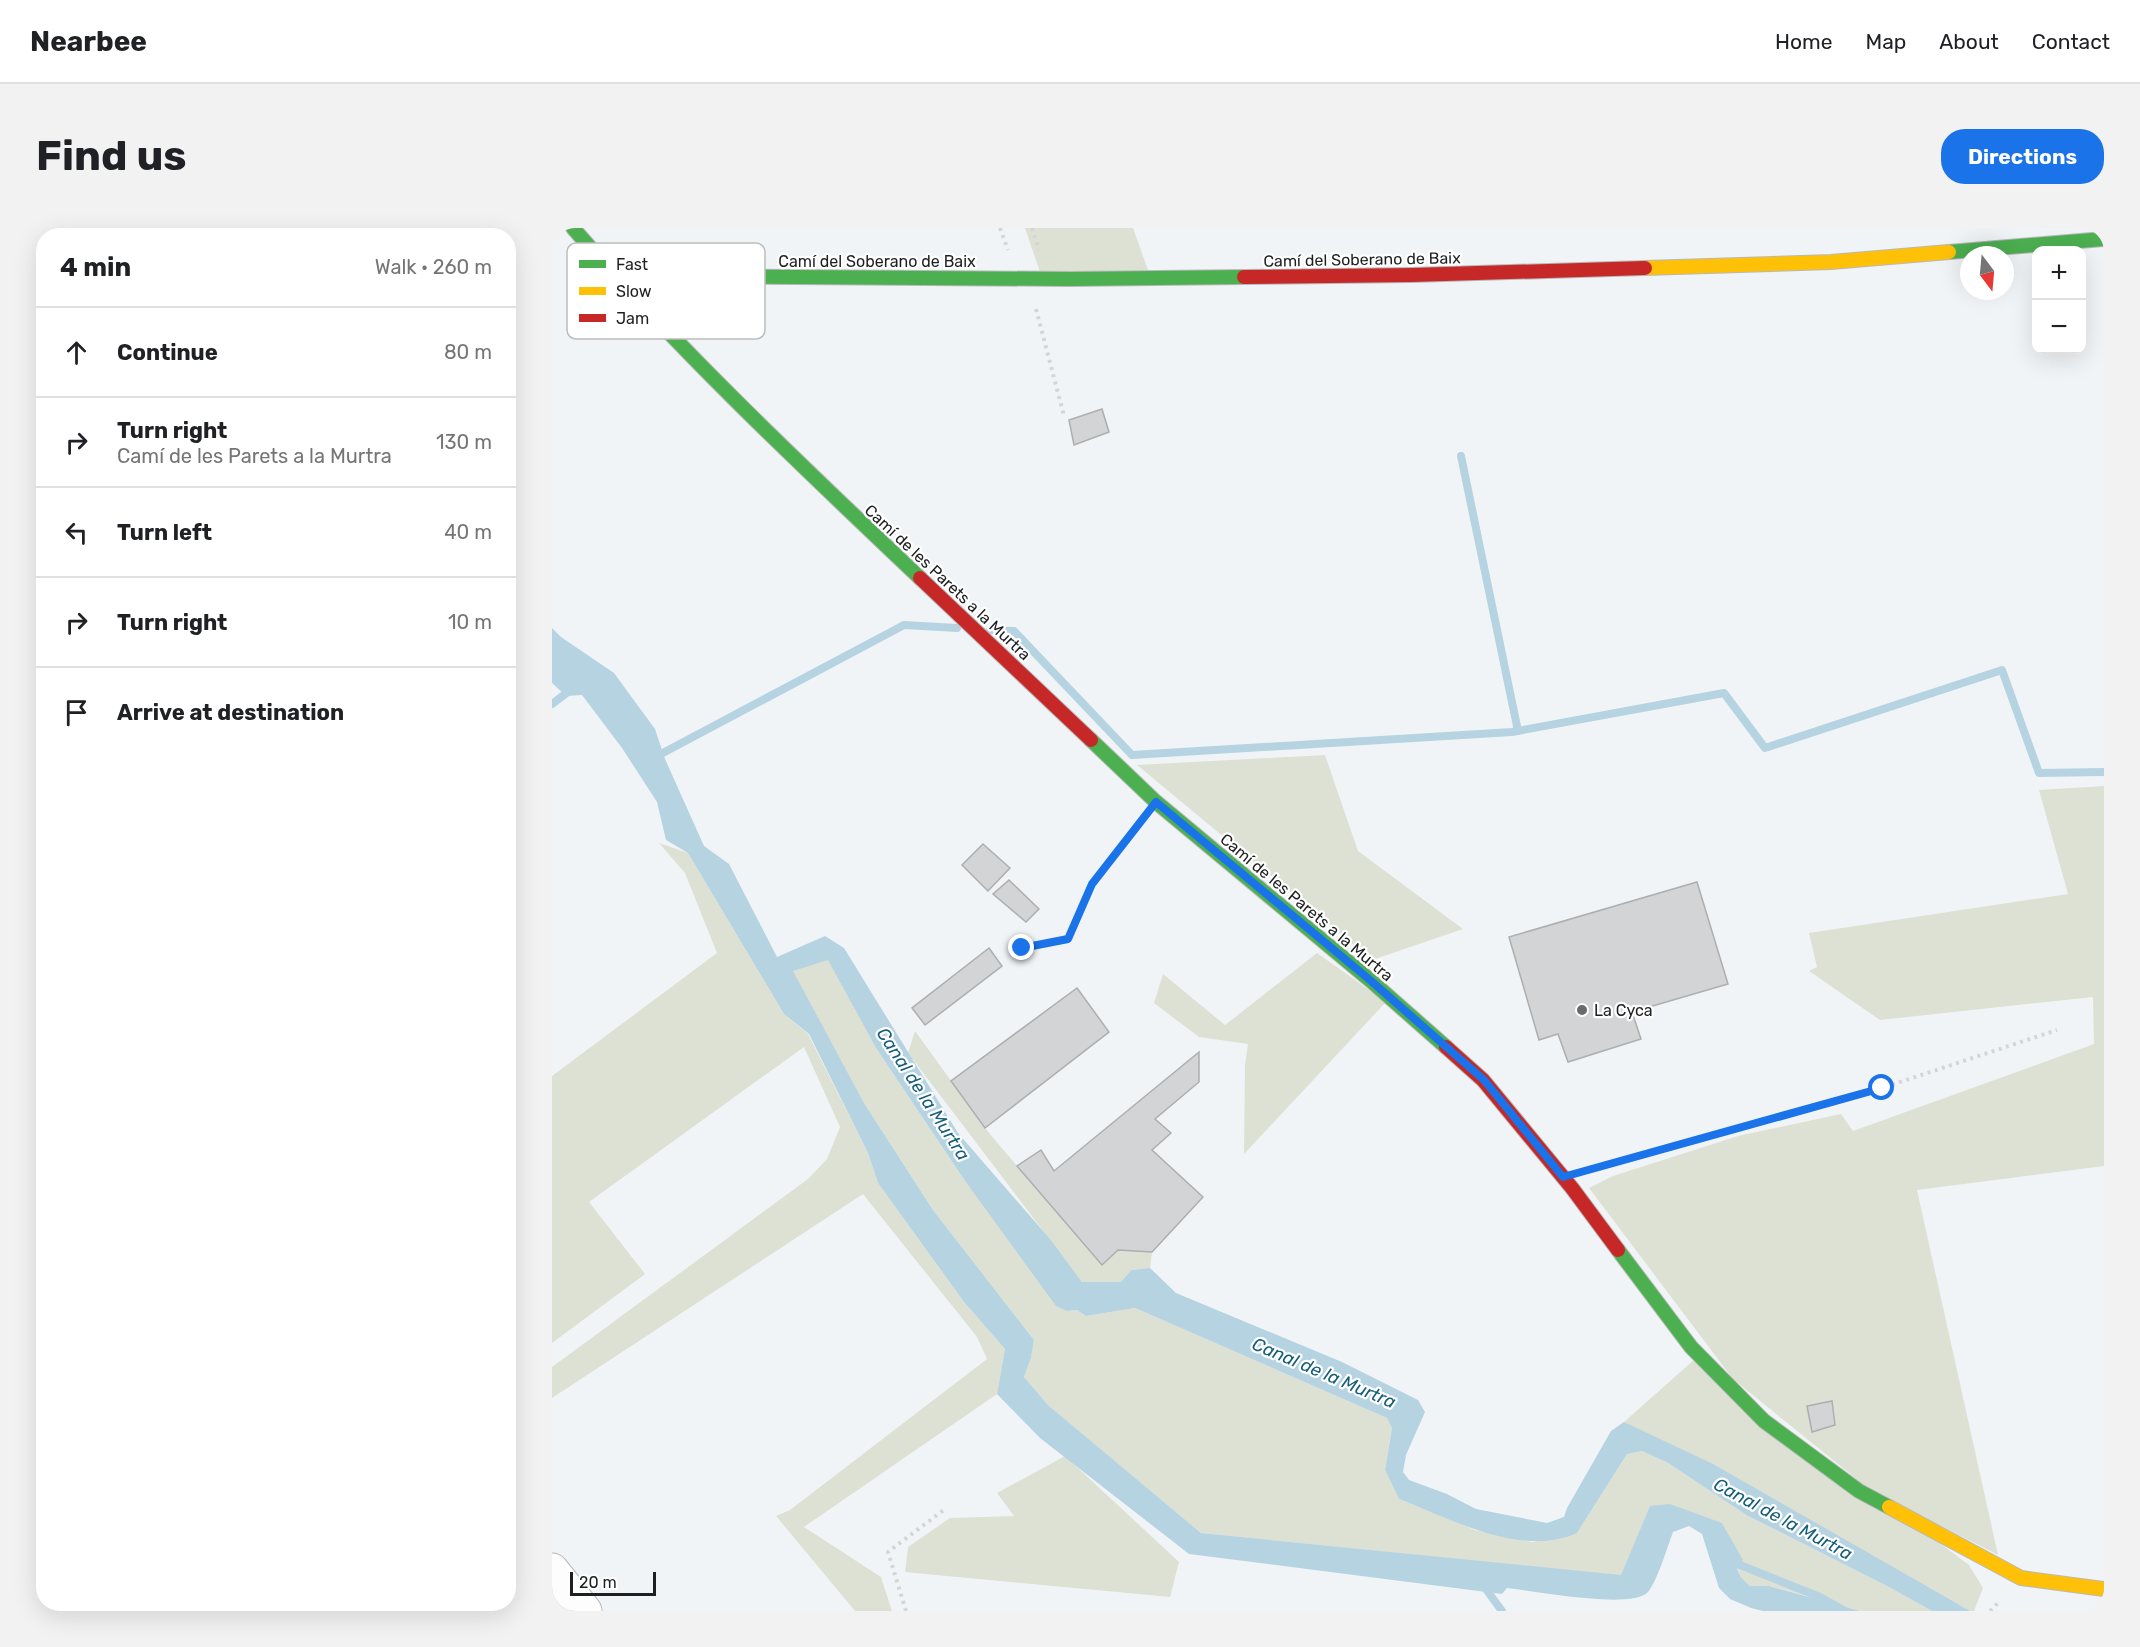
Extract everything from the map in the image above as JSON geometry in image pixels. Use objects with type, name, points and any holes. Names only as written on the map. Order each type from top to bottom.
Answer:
[{"type":"street","name":"Camí de les Parets a la Murtra","points":[[573,228],[586,243]]},
{"type":"street","name":"Camí del Soberano de Baix","points":[[765,277],[1029,279],[1412,275],[1831,262],[2104,239]]},
{"type":"street","name":"Camí de les Parets a la Murtra","points":[[676,339],[800,464],[1156,802],[1370,980],[1484,1080],[1563,1177],[1691,1347],[1764,1421],[1859,1491],[2020,1578],[2104,1589]]},
{"type":"street","points":[[552,1570],[585,1611]]},
{"type":"path","points":[[1029,279],[1064,416]]},
{"type":"path","points":[[1022,948],[1068,939],[1092,884],[1156,802]]},
{"type":"path","points":[[1563,1177],[1882,1088],[2057,1030]]},
{"type":"path","points":[[906,1611],[888,1552],[945,1509]]},
{"type":"shaded area","points":[[1025,228],[1133,228],[1148,270],[1040,272]]},
{"type":"shaded area","points":[[1325,755],[1358,851],[1463,929],[1372,960],[1137,765]]},
{"type":"shaded area","points":[[2104,786],[2104,1166],[1917,1190],[1998,1555],[1869,1489],[1733,1379],[1589,1188],[1613,1176],[1738,1136],[1841,1114],[1853,1131],[2094,1044],[2093,997],[1880,1020],[1809,971],[1817,967],[1809,933],[2068,894],[2039,790]]},
{"type":"shaded area","points":[[659,843],[688,853],[784,1014],[808,1034],[868,1153],[878,1183],[964,1302],[1005,1349],[997,1394],[804,1527],[881,1577],[892,1611],[855,1611],[776,1516],[790,1510],[987,1359],[977,1337],[863,1194],[552,1398],[552,1367],[808,1179],[827,1159],[840,1127],[804,1047],[589,1202],[645,1274],[552,1343],[552,1076],[717,953],[685,873]]},
{"type":"shaded area","points":[[1317,953],[1386,1002],[1244,1154],[1245,1065],[1248,1044],[1199,1037],[1154,1003],[1163,974],[1225,1025]]},
{"type":"shaded area","points":[[828,959],[876,1048],[963,1178],[1067,1311],[1077,1310],[1086,1316],[1135,1308],[1387,1418],[1392,1428],[1385,1470],[1399,1499],[1475,1530],[1532,1542],[1577,1533],[1627,1454],[1642,1451],[1668,1463],[1748,1516],[1932,1611],[1860,1611],[1770,1586],[1750,1586],[1741,1577],[1737,1568],[1742,1560],[1722,1523],[1650,1507],[1621,1576],[1201,1533],[1048,1405],[1024,1377],[1031,1358],[1034,1340],[933,1210],[864,1103],[792,971]]},
{"type":"shaded area","points":[[915,1031],[989,1133],[1101,1264],[1118,1250],[1152,1252],[1150,1268],[1131,1270],[1121,1282],[1082,1282],[908,1053]]},
{"type":"shaded area","points":[[1695,1359],[1969,1565],[1983,1588],[1974,1611],[1970,1611],[1624,1422]]},
{"type":"shaded area","points":[[1065,1456],[1179,1562],[1170,1597],[905,1572],[908,1547],[950,1518],[1014,1516],[997,1493]]},
{"type":"water","name":"Canal de la Murtra","points":[[552,628],[561,637],[614,673],[655,729],[665,759],[704,846],[729,864],[777,957],[825,936],[844,948],[958,1133],[1050,1239],[1082,1282],[1121,1282],[1131,1270],[1150,1268],[1176,1293],[1342,1362],[1418,1400],[1425,1412],[1406,1455],[1403,1472],[1409,1480],[1447,1494],[1476,1509],[1547,1523],[1564,1517],[1611,1431],[1624,1422],[1713,1464],[1970,1611],[1932,1611],[1748,1516],[1668,1463],[1642,1451],[1627,1454],[1577,1533],[1555,1540],[1510,1539],[1487,1533],[1399,1499],[1385,1470],[1392,1428],[1387,1418],[1135,1308],[1086,1316],[1077,1310],[1067,1311],[1056,1306],[963,1178],[876,1048],[828,960],[793,971],[864,1103],[933,1210],[1034,1340],[1031,1358],[1024,1377],[1048,1405],[1201,1533],[1621,1575],[1650,1506],[1670,1504],[1722,1523],[1743,1560],[1737,1569],[1750,1586],[1769,1586],[1860,1611],[1763,1611],[1730,1599],[1719,1588],[1702,1534],[1689,1526],[1673,1532],[1659,1572],[1648,1592],[1638,1597],[1623,1599],[1582,1598],[1507,1588],[1502,1594],[1189,1554],[1040,1438],[997,1394],[1005,1349],[964,1302],[878,1183],[868,1153],[809,1034],[784,1014],[688,853],[666,840],[657,802],[622,748],[582,695],[566,696],[552,683]]},
{"type":"building","points":[[1102,409],[1109,432],[1074,445],[1069,420]]},
{"type":"building","points":[[983,844],[1010,868],[988,891],[962,865]]},
{"type":"building","points":[[1009,880],[1039,909],[1026,922],[993,894]]},
{"type":"building","points":[[1697,882],[1728,984],[1632,1012],[1641,1039],[1568,1062],[1558,1034],[1539,1040],[1509,937]]},
{"type":"building","points":[[989,948],[1002,966],[925,1025],[912,1008]]},
{"type":"building","points":[[1077,988],[1109,1032],[985,1128],[951,1081]]},
{"type":"building","points":[[1199,1052],[1199,1082],[1155,1119],[1171,1133],[1152,1150],[1203,1197],[1152,1252],[1118,1250],[1102,1265],[1017,1166],[1041,1150],[1054,1171]]},
{"type":"building","points":[[1832,1401],[1835,1425],[1812,1432],[1807,1406]]},
{"type":"waterway","points":[[1461,456],[1518,731]]},
{"type":"waterway","points":[[656,751],[659,755],[904,625],[957,628]]},
{"type":"waterway","points":[[990,630],[1014,631],[1132,755],[1512,732],[1724,693],[1765,748],[2002,670],[2039,773],[2104,772]]},
{"type":"waterway","points":[[552,704],[573,688]]},
{"type":"waterway","points":[[1733,1558],[1735,1563],[1820,1597],[1845,1611]]},
{"type":"waterway","points":[[1483,1585],[1502,1611]]},
{"type":"traffic: fast","points":[[573,228],[586,243]]},
{"type":"traffic: fast","points":[[1949,252],[2104,239]]},
{"type":"traffic: fast","points":[[765,277],[1070,279],[1244,277]]},
{"type":"traffic: fast","points":[[676,339],[786,450],[920,578]]},
{"type":"traffic: fast","points":[[1091,740],[1156,802],[1370,980],[1446,1047]]},
{"type":"traffic: fast","points":[[1618,1250],[1691,1347],[1764,1421],[1859,1491],[1889,1507]]},
{"type":"traffic: slow","points":[[1645,268],[1831,262],[1949,252]]},
{"type":"traffic: slow","points":[[1889,1507],[2021,1578],[2104,1589]]},
{"type":"traffic: jam","points":[[1244,277],[1645,268]]},
{"type":"traffic: jam","points":[[920,578],[1091,740]]},
{"type":"traffic: jam","points":[[1446,1047],[1483,1080],[1572,1188],[1618,1250]]},
{"type":"place","name":"La Cyca","points":[[1582,1010]]},
{"type":"route","points":[[1022,948],[1068,939],[1092,884],[1156,802],[1370,980],[1484,1080],[1563,1177],[1882,1088]]}]
